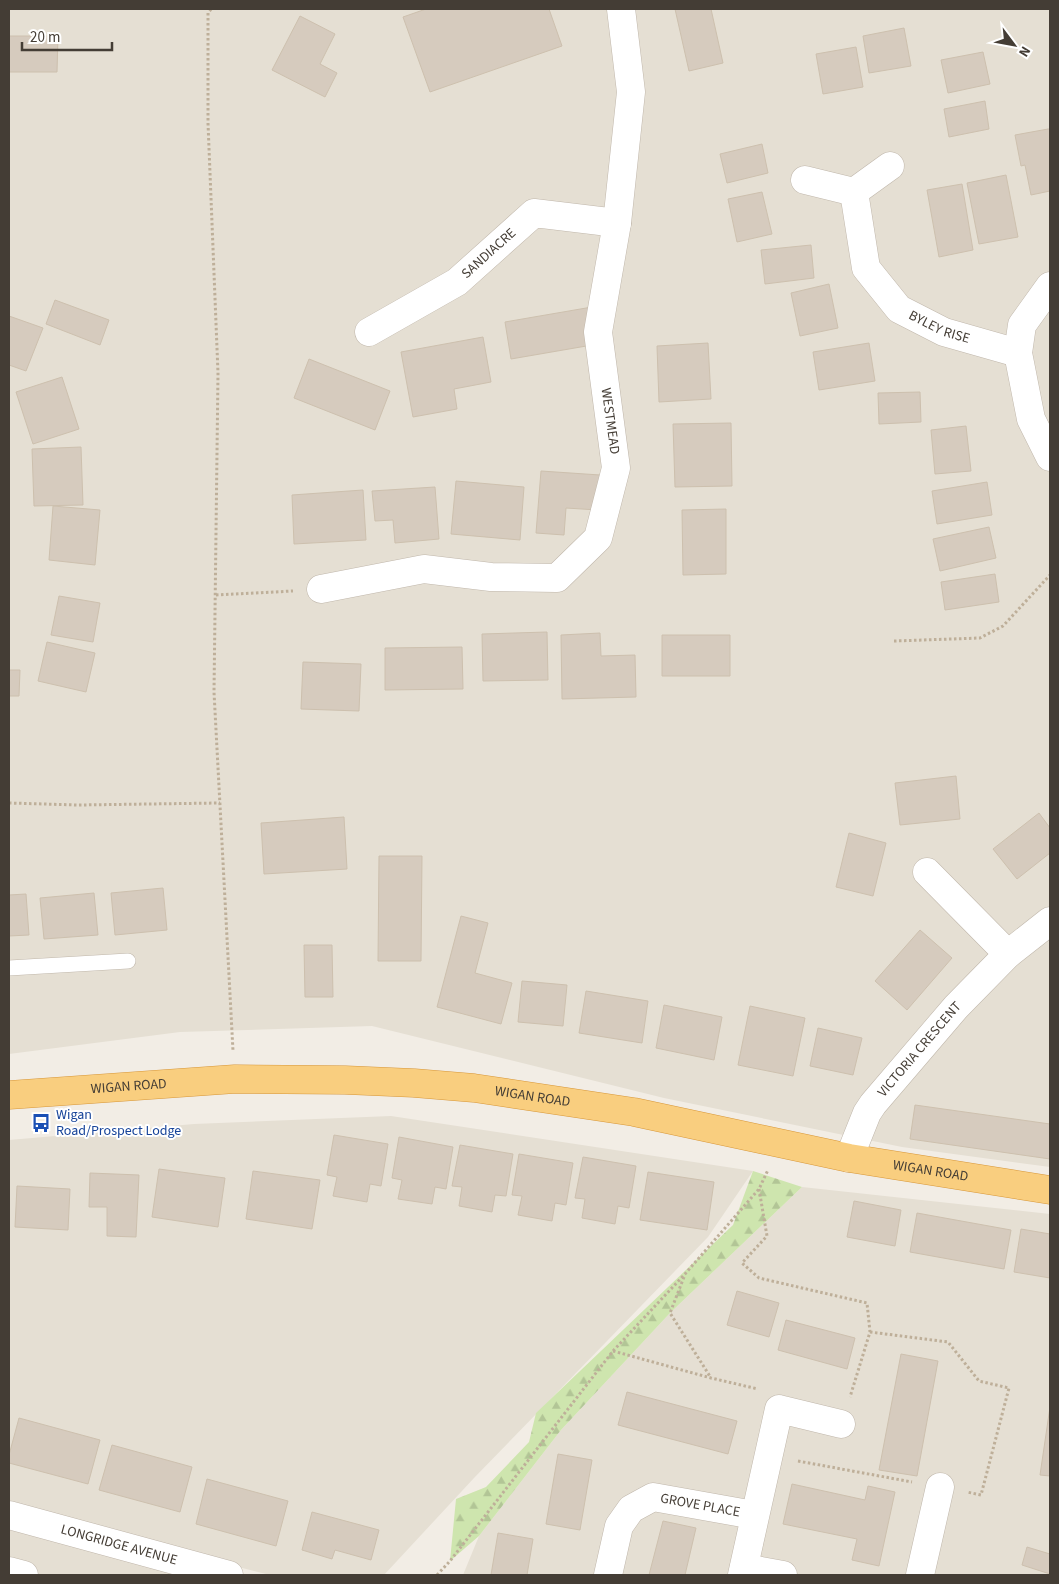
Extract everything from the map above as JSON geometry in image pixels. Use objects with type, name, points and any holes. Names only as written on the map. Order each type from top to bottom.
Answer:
[{"type":"highway","name":"WIGAN ROAD","points":[[9,1095],[234,1079],[345,1080],[474,1088],[634,1112],[849,1158],[1050,1190]]},
{"type":"street","name":"WESTMEAD","points":[[321,589],[424,569],[491,577],[557,578],[598,538],[616,468],[598,332],[617,222],[631,92],[621,9]]},
{"type":"street","points":[[805,180],[854,192],[890,166]]},
{"type":"street","name":"BYLEY RISE","points":[[854,192],[866,268],[899,309],[944,332],[1018,353]]},
{"type":"street","name":"SANDIACRE","points":[[369,332],[457,282],[534,213],[617,222]]},
{"type":"street","points":[[1050,286],[1022,325],[1018,353],[1031,419],[1050,457]]},
{"type":"street","points":[[926,872],[1008,954]]},
{"type":"street","name":"VICTORIA CRESCENT","points":[[849,1158],[867,1113],[873,1104],[956,1007],[1008,954],[1050,921]]},
{"type":"street","points":[[779,1409],[841,1424]]},
{"type":"street","name":"GROVE PLACE","points":[[779,1409],[754,1515],[743,1572],[783,1575]]},
{"type":"street","points":[[920,1575],[940,1487]]},
{"type":"street","name":"GROVE PLACE","points":[[608,1575],[619,1526],[631,1509],[653,1497],[754,1515]]},
{"type":"street","name":"LONGRIDGE AVENUE","points":[[9,1515],[170,1568],[229,1575]]},
{"type":"street","points":[[9,1571],[24,1575]]},
{"type":"lane","points":[[9,968],[128,961]]},
{"type":"path","points":[[211,9],[208,13],[208,123],[218,373],[214,692],[234,1079]]},
{"type":"path","points":[[894,641],[980,638],[1003,626],[1050,575]]},
{"type":"path","points":[[216,596],[321,589]]},
{"type":"path","points":[[9,803],[78,805],[220,802]]},
{"type":"path","points":[[436,1575],[450,1561],[613,1351],[686,1274],[759,1189],[781,1143]]},
{"type":"path","points":[[759,1189],[767,1236],[742,1263],[759,1278],[867,1303],[870,1332],[841,1424]]},
{"type":"path","points":[[686,1274],[670,1313],[711,1378]]},
{"type":"path","points":[[768,1455],[982,1495],[1009,1388],[980,1381],[948,1342],[870,1332]]},
{"type":"path","points":[[613,1351],[763,1390],[779,1409]]},
{"type":"shaded area","points":[[9,9],[1050,9],[1050,1167],[902,1147],[664,1098],[372,1026],[180,1032],[9,1054]]},
{"type":"shaded area","points":[[391,1116],[753,1171],[708,1237],[474,1478],[384,1575],[270,1575],[184,1553],[180,1575],[9,1575],[9,1140],[194,1124]]},
{"type":"shaded area","points":[[802,1187],[1050,1214],[1050,1575],[463,1575],[479,1536],[561,1430],[670,1313]]},
{"type":"green space","points":[[753,1171],[802,1187],[670,1313],[561,1430],[479,1536],[450,1561],[456,1499],[486,1487],[529,1442],[536,1413],[733,1225]]},
{"type":"building","points":[[426,9],[549,9],[562,46],[430,92],[403,17]]},
{"type":"building","points":[[675,9],[711,9],[723,63],[689,71]]},
{"type":"building","points":[[300,16],[335,34],[320,64],[337,73],[325,97],[272,70]]},
{"type":"building","points":[[904,28],[911,66],[869,73],[863,36]]},
{"type":"building","points":[[9,36],[58,36],[57,72],[9,72]]},
{"type":"building","points":[[856,47],[863,87],[823,94],[816,54]]},
{"type":"building","points":[[983,52],[990,84],[948,93],[941,60]]},
{"type":"building","points":[[985,101],[989,129],[949,137],[944,109]]},
{"type":"building","points":[[1050,129],[1050,191],[1031,195],[1025,165],[1021,166],[1015,135]]},
{"type":"building","points":[[762,144],[768,173],[727,183],[720,154]]},
{"type":"building","points":[[1006,175],[1018,237],[979,244],[967,183]]},
{"type":"building","points":[[962,184],[973,250],[939,257],[927,190]]},
{"type":"building","points":[[762,192],[772,234],[737,242],[728,199]]},
{"type":"building","points":[[811,245],[814,278],[765,284],[761,250]]},
{"type":"building","points":[[829,284],[838,328],[800,336],[791,293]]},
{"type":"building","points":[[55,300],[109,320],[100,345],[46,324]]},
{"type":"building","points":[[592,307],[598,344],[511,359],[505,322]]},
{"type":"building","points":[[9,316],[43,328],[26,371],[9,365]]},
{"type":"building","points":[[483,337],[491,382],[454,389],[457,409],[413,417],[401,352]]},
{"type":"building","points":[[708,343],[711,399],[659,402],[657,346]]},
{"type":"building","points":[[869,343],[875,381],[819,390],[813,352]]},
{"type":"building","points":[[309,359],[390,391],[375,430],[294,398]]},
{"type":"building","points":[[62,377],[79,429],[33,444],[16,392]]},
{"type":"building","points":[[920,392],[921,422],[879,424],[878,393]]},
{"type":"building","points":[[731,423],[732,486],[675,487],[673,424]]},
{"type":"building","points":[[966,426],[971,471],[935,474],[931,430]]},
{"type":"building","points":[[81,447],[83,505],[34,506],[32,449]]},
{"type":"building","points":[[541,471],[600,475],[598,510],[566,508],[564,535],[536,533]]},
{"type":"building","points":[[456,481],[524,487],[520,540],[451,534]]},
{"type":"building","points":[[987,482],[992,515],[937,524],[932,491]]},
{"type":"building","points":[[435,487],[439,539],[395,543],[393,520],[375,521],[372,491]]},
{"type":"building","points":[[363,490],[366,540],[294,544],[292,495]]},
{"type":"building","points":[[53,506],[100,510],[95,565],[49,560]]},
{"type":"building","points":[[726,509],[726,574],[683,575],[682,510]]},
{"type":"building","points":[[989,527],[996,558],[940,571],[933,539]]},
{"type":"building","points":[[995,574],[999,602],[945,610],[941,582]]},
{"type":"building","points":[[59,596],[100,603],[93,642],[51,635]]},
{"type":"building","points":[[547,632],[548,680],[483,681],[482,634]]},
{"type":"building","points":[[600,633],[601,656],[635,655],[636,697],[562,699],[561,635]]},
{"type":"building","points":[[662,635],[730,635],[730,676],[662,676]]},
{"type":"building","points":[[47,642],[95,653],[86,692],[38,681]]},
{"type":"building","points":[[462,647],[463,689],[385,690],[385,648]]},
{"type":"building","points":[[303,662],[361,664],[359,711],[301,709]]},
{"type":"building","points":[[9,670],[20,670],[19,696],[9,696]]},
{"type":"building","points":[[956,776],[960,819],[900,825],[895,783]]},
{"type":"building","points":[[1039,813],[1050,828],[1050,853],[1017,879],[993,849]]},
{"type":"building","points":[[344,817],[347,869],[264,874],[261,823]]},
{"type":"building","points":[[849,833],[886,843],[873,896],[836,887]]},
{"type":"building","points":[[379,856],[422,856],[421,961],[378,961]]},
{"type":"building","points":[[163,888],[167,930],[115,935],[111,893]]},
{"type":"building","points":[[94,893],[98,935],[44,939],[40,898]]},
{"type":"building","points":[[26,894],[29,935],[9,936],[9,895]]},
{"type":"building","points":[[461,916],[488,923],[475,973],[512,983],[501,1024],[437,1007]]},
{"type":"building","points":[[920,930],[952,958],[907,1010],[875,981]]},
{"type":"building","points":[[304,945],[332,945],[333,997],[305,997]]},
{"type":"building","points":[[522,981],[567,985],[563,1026],[518,1022]]},
{"type":"building","points":[[586,991],[648,1001],[642,1043],[579,1033]]},
{"type":"building","points":[[664,1005],[722,1017],[714,1060],[656,1048]]},
{"type":"building","points":[[750,1006],[805,1018],[793,1076],[738,1065]]},
{"type":"building","points":[[818,1028],[862,1038],[853,1075],[810,1066]]},
{"type":"building","points":[[915,1105],[1050,1124],[1050,1159],[910,1139]]},
{"type":"building","points":[[334,1135],[388,1144],[381,1186],[370,1184],[367,1202],[333,1196],[337,1177],[327,1175]]},
{"type":"building","points":[[399,1137],[453,1147],[446,1189],[435,1187],[432,1204],[398,1199],[402,1180],[392,1178]]},
{"type":"building","points":[[460,1145],[513,1154],[506,1196],[495,1195],[492,1212],[459,1206],[462,1187],[452,1186]]},
{"type":"building","points":[[519,1154],[573,1163],[566,1205],[555,1203],[552,1221],[518,1215],[522,1196],[512,1195]]},
{"type":"building","points":[[583,1157],[636,1166],[629,1208],[618,1206],[615,1224],[582,1218],[585,1199],[575,1198]]},
{"type":"building","points":[[159,1169],[225,1178],[218,1227],[152,1217]]},
{"type":"building","points":[[253,1171],[320,1180],[312,1229],[246,1219]]},
{"type":"building","points":[[648,1172],[714,1182],[707,1230],[640,1220]]},
{"type":"building","points":[[90,1173],[139,1175],[136,1237],[107,1236],[107,1207],[89,1207]]},
{"type":"building","points":[[17,1186],[70,1189],[68,1230],[15,1227]]},
{"type":"building","points":[[854,1201],[901,1210],[895,1246],[847,1237]]},
{"type":"building","points":[[917,1213],[1011,1230],[1004,1269],[910,1252]]},
{"type":"building","points":[[1021,1229],[1050,1234],[1050,1278],[1014,1272]]},
{"type":"building","points":[[737,1291],[779,1303],[769,1337],[727,1325]]},
{"type":"building","points":[[786,1320],[855,1338],[847,1369],[778,1350]]},
{"type":"building","points":[[901,1354],[938,1361],[917,1476],[879,1470]]},
{"type":"building","points":[[627,1392],[737,1421],[728,1454],[618,1425]]},
{"type":"building","points":[[1050,1407],[1050,1476],[1040,1475]]},
{"type":"building","points":[[19,1418],[100,1440],[88,1484],[9,1463],[9,1455]]},
{"type":"building","points":[[112,1445],[192,1467],[180,1512],[99,1490]]},
{"type":"building","points":[[558,1454],[592,1460],[580,1530],[546,1524]]},
{"type":"building","points":[[207,1479],[288,1501],[276,1546],[196,1524]]},
{"type":"building","points":[[792,1484],[865,1500],[868,1486],[895,1492],[879,1566],[852,1560],[857,1539],[783,1524]]},
{"type":"building","points":[[312,1512],[379,1530],[371,1560],[335,1550],[332,1559],[302,1550]]},
{"type":"building","points":[[663,1521],[696,1528],[685,1575],[649,1575]]},
{"type":"building","points":[[498,1533],[533,1539],[527,1575],[491,1575]]},
{"type":"building","points":[[1027,1547],[1050,1554],[1050,1574],[1022,1565]]},
{"type":"place","name":"Wigan Road/Prospect Lodge","points":[[41,1123]]}]
